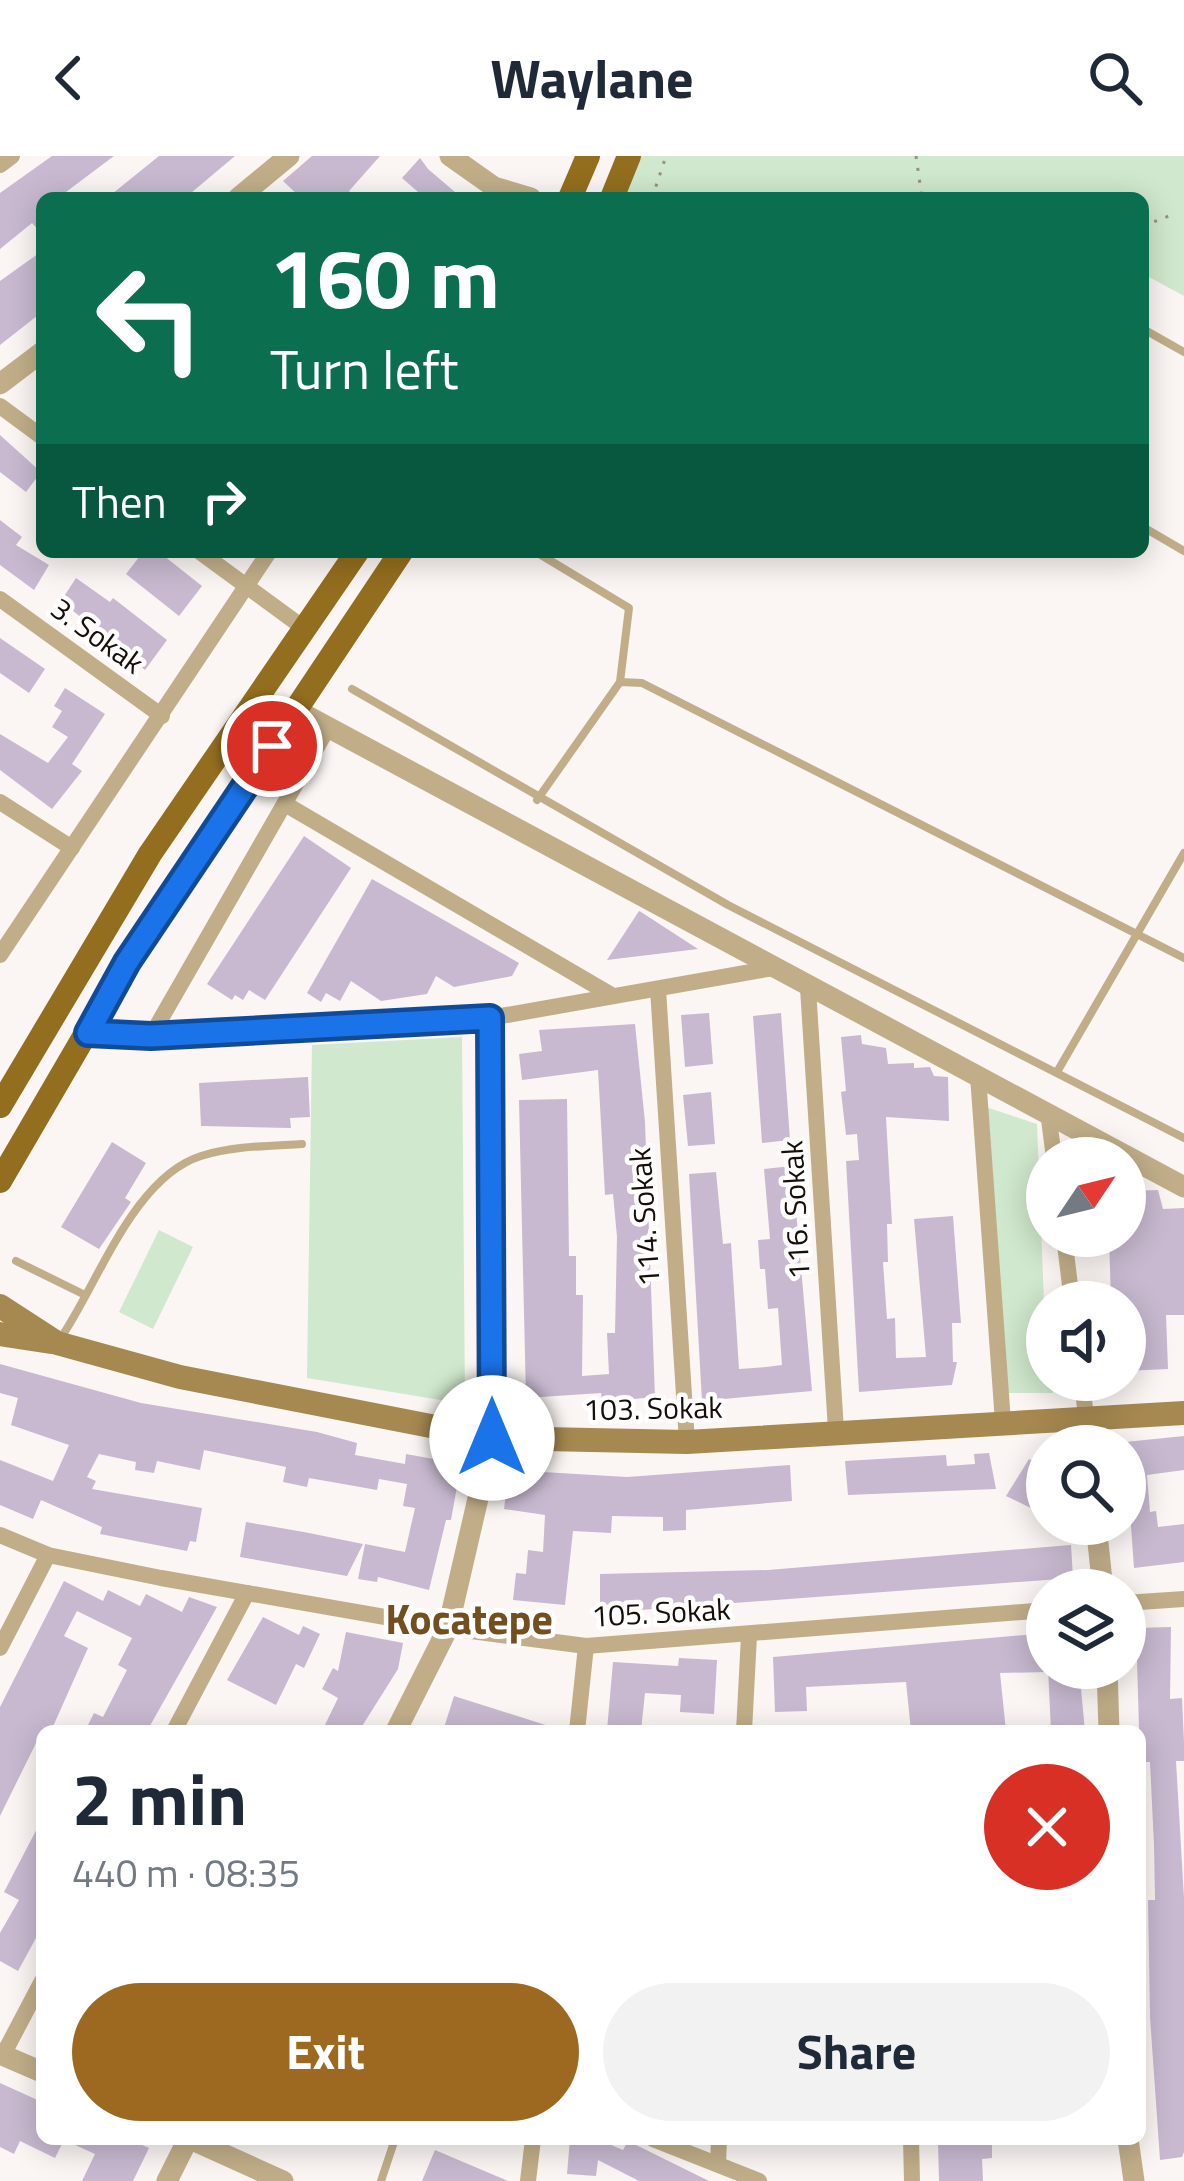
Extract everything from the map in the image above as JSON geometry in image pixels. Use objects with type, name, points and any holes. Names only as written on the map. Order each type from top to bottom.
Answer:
[{"type":"main road","points":[[573,192],[588,156]]},
{"type":"main road","points":[[615,192],[629,156]]},
{"type":"main road","points":[[0,1106],[150,854],[353,558]]},
{"type":"main road","points":[[0,1181],[127,962],[397,558]]},
{"type":"main road","name":"103. Sokak","points":[[0,1306],[57,1342],[180,1377],[492,1438],[687,1442],[1184,1413]]},
{"type":"main road","points":[[0,1334],[57,1342]]},
{"type":"street","points":[[0,165],[12,156]]},
{"type":"street","points":[[252,192],[289,156]]},
{"type":"street","points":[[450,156],[491,192]]},
{"type":"street","points":[[0,384],[36,357]]},
{"type":"street","points":[[0,406],[36,432]]},
{"type":"street","points":[[208,558],[305,628]]},
{"type":"street","points":[[0,955],[265,558]]},
{"type":"street","name":"3. Sokak","points":[[0,599],[162,716]]},
{"type":"street","points":[[296,710],[1184,1187]]},
{"type":"street","points":[[151,1036],[329,726]]},
{"type":"street","points":[[0,802],[72,848]]},
{"type":"street","points":[[285,804],[613,996]]},
{"type":"street","points":[[88,1033],[151,1036],[490,1018],[773,968]]},
{"type":"street","name":"114. Sokak","points":[[658,988],[687,1442]]},
{"type":"street","name":"116. Sokak","points":[[808,988],[836,1430]]},
{"type":"street","points":[[399,1725],[448,1628],[492,1438],[490,1018]]},
{"type":"street","points":[[978,1076],[1003,1422]]},
{"type":"street","points":[[1048,1112],[1051,1137]]},
{"type":"street","points":[[1084,1401],[1087,1425]]},
{"type":"street","name":"105. Sokak","points":[[0,1535],[48,1556],[448,1628],[586,1646],[1026,1612]]},
{"type":"street","points":[[0,1648],[48,1556]]},
{"type":"street","points":[[177,1725],[247,1593]]},
{"type":"street","points":[[1146,1602],[1184,1599]]},
{"type":"street","points":[[744,1725],[749,1636]]},
{"type":"street","points":[[578,1725],[586,1646]]},
{"type":"street","points":[[1108,1689],[1109,1725]]},
{"type":"street","points":[[36,1992],[1,2054],[36,2069]]},
{"type":"street","points":[[167,2181],[186,2145]]},
{"type":"street","points":[[203,2145],[284,2181]]},
{"type":"street","points":[[527,2181],[531,2145]]},
{"type":"street","points":[[669,2145],[759,2181]]},
{"type":"street","points":[[718,2164],[719,2145]]},
{"type":"street","points":[[911,2145],[911,2181]]},
{"type":"street","points":[[1129,2145],[1134,2181]]},
{"type":"lane","points":[[1149,332],[1184,352]]},
{"type":"lane","points":[[1149,531],[1184,551]]},
{"type":"lane","points":[[537,800],[620,682],[629,608],[546,558]]},
{"type":"lane","points":[[620,682],[641,682],[1184,958]]},
{"type":"lane","points":[[352,689],[537,800],[728,905],[1184,1138]]},
{"type":"lane","points":[[1057,1072],[1184,854]]},
{"type":"lane","points":[[57,1342],[131,1219],[171,1172],[196,1157],[231,1149],[302,1144]]},
{"type":"lane","points":[[16,1261],[85,1295]]},
{"type":"lane","points":[[381,2181],[393,2145]]},
{"type":"path","points":[[654,192],[667,156]]},
{"type":"path","points":[[916,156],[921,192]]},
{"type":"path","points":[[1149,224],[1174,214]]},
{"type":"green space","points":[[630,156],[1184,156],[1184,296],[1149,277],[1149,192],[617,192]]},
{"type":"green space","points":[[462,1037],[465,1404],[307,1378],[312,1045]]},
{"type":"green space","points":[[980,1105],[1037,1124],[1038,1137],[1026,1137],[1026,1257],[1042,1257],[1043,1281],[1026,1281],[1026,1393],[1005,1393]]},
{"type":"green space","points":[[159,1230],[193,1247],[153,1329],[119,1312]]},
{"type":"building","points":[[52,156],[114,156],[66,192],[36,192],[36,227],[32,223],[0,249],[0,193]]},
{"type":"building","points":[[159,156],[235,156],[192,192],[114,192]]},
{"type":"building","points":[[312,156],[380,156],[350,192],[295,192],[283,181]]},
{"type":"building","points":[[420,158],[455,192],[418,192],[402,178]]},
{"type":"building","points":[[36,255],[36,317],[0,345],[0,281]]},
{"type":"building","points":[[0,435],[36,467],[36,479],[26,492],[0,472]]},
{"type":"building","points":[[0,520],[22,537],[16,545],[49,565],[34,590],[0,565]]},
{"type":"building","points":[[138,558],[167,558],[202,586],[179,616],[126,574]]},
{"type":"building","points":[[76,578],[110,602],[113,598],[167,640],[145,670],[61,601]]},
{"type":"building","points":[[0,638],[45,669],[29,693],[0,673]]},
{"type":"building","points":[[65,688],[105,714],[72,764],[82,771],[52,809],[0,770],[0,734],[48,763],[68,737],[52,727],[62,711],[54,706]]},
{"type":"building","points":[[304,836],[351,868],[265,1000],[249,990],[243,1000],[235,995],[232,1000],[207,984]]},
{"type":"building","points":[[372,879],[519,963],[512,976],[454,987],[436,976],[427,994],[381,1001],[351,981],[340,1001],[326,993],[321,1002],[307,993]]},
{"type":"building","points":[[641,912],[698,949],[607,960]]},
{"type":"building","points":[[709,1013],[713,1064],[685,1067],[681,1015]]},
{"type":"building","points":[[781,1013],[790,1140],[762,1143],[753,1016]]},
{"type":"building","points":[[635,1024],[645,1122],[655,1397],[602,1402],[601,1393],[526,1398],[519,1100],[567,1099],[569,1256],[576,1256],[576,1295],[583,1295],[582,1376],[609,1374],[607,1333],[615,1333],[617,1237],[613,1194],[605,1195],[598,1070],[522,1080],[519,1054],[542,1051],[539,1030]]},
{"type":"building","points":[[861,1035],[862,1044],[886,1048],[888,1064],[914,1063],[914,1068],[930,1067],[934,1076],[948,1077],[949,1121],[886,1117],[892,1224],[887,1224],[888,1262],[883,1262],[887,1319],[895,1318],[896,1358],[926,1357],[914,1219],[953,1216],[961,1323],[952,1323],[953,1362],[957,1362],[952,1385],[859,1392],[846,1161],[859,1160],[857,1134],[846,1135],[841,1037]]},
{"type":"building","points":[[308,1077],[310,1117],[290,1118],[291,1128],[201,1126],[199,1083]]},
{"type":"building","points":[[711,1092],[715,1144],[688,1146],[683,1095]]},
{"type":"building","points":[[112,1142],[146,1163],[125,1198],[131,1202],[99,1249],[61,1227]]},
{"type":"building","points":[[792,1166],[812,1391],[702,1401],[689,1174],[716,1172],[723,1244],[731,1243],[739,1369],[766,1367],[782,1365],[778,1308],[768,1309],[765,1269],[760,1269],[758,1240],[770,1239],[764,1169]]},
{"type":"building","points":[[1146,1190],[1158,1190],[1163,1209],[1184,1208],[1184,1315],[1166,1315],[1168,1369],[1146,1370],[1146,1281],[1110,1281],[1110,1257],[1146,1257]]},
{"type":"building","points":[[0,1364],[141,1403],[317,1432],[357,1443],[355,1455],[405,1464],[406,1454],[461,1464],[451,1520],[446,1520],[429,1590],[378,1577],[377,1582],[358,1579],[365,1544],[405,1552],[415,1508],[403,1506],[407,1484],[379,1479],[377,1490],[309,1478],[307,1487],[283,1482],[286,1467],[204,1450],[200,1470],[157,1461],[154,1473],[135,1470],[136,1462],[99,1454],[87,1477],[96,1481],[92,1489],[202,1508],[196,1542],[190,1541],[187,1551],[100,1534],[102,1527],[41,1500],[33,1519],[0,1505],[0,1460],[53,1481],[69,1445],[11,1425],[18,1398],[0,1393]]},
{"type":"building","points":[[1184,1436],[1184,1470],[1147,1475],[1150,1512],[1156,1511],[1158,1527],[1184,1524],[1184,1562],[1134,1568],[1132,1545],[1146,1545],[1146,1440]]},
{"type":"building","points":[[989,1453],[996,1489],[848,1495],[845,1461],[946,1455],[947,1466],[975,1464],[974,1454]]},
{"type":"building","points":[[1026,1464],[1026,1506],[1006,1496]]},
{"type":"building","points":[[790,1465],[792,1501],[686,1510],[686,1530],[663,1531],[663,1517],[612,1516],[611,1533],[573,1531],[565,1605],[513,1600],[516,1573],[526,1574],[528,1550],[543,1552],[545,1515],[504,1509],[509,1470],[627,1477]]},
{"type":"building","points":[[246,1522],[363,1544],[347,1576],[240,1557]]},
{"type":"building","points":[[1071,1545],[1072,1569],[1026,1569],[1026,1581],[600,1613],[600,1574],[768,1570]]},
{"type":"building","points":[[64,1581],[103,1601],[108,1590],[140,1606],[146,1594],[182,1612],[189,1597],[217,1607],[150,1725],[88,1725],[94,1713],[103,1717],[127,1670],[118,1665],[132,1638],[77,1611],[64,1636],[88,1648],[54,1725],[36,1725],[36,1743],[0,1816],[0,1707]]},
{"type":"building","points":[[263,1617],[299,1635],[303,1626],[320,1634],[304,1668],[296,1664],[276,1705],[227,1680]]},
{"type":"building","points":[[1171,1627],[1170,1699],[1182,1698],[1184,1743],[1184,1761],[1176,1761],[1184,1898],[1184,2152],[1182,2157],[1160,2160],[1150,2017],[1148,1900],[1155,1900],[1150,1762],[1146,1762],[1146,1725],[1139,1725],[1138,1689],[1146,1689],[1146,1628]]},
{"type":"building","points":[[346,1632],[403,1643],[398,1669],[363,1725],[325,1725],[338,1698],[322,1689],[333,1668],[338,1671]]},
{"type":"building","points":[[1026,1635],[1026,1672],[1000,1673],[1005,1725],[910,1725],[906,1682],[806,1687],[807,1711],[775,1712],[773,1657]]},
{"type":"building","points":[[679,1658],[717,1660],[714,1714],[680,1712],[681,1695],[645,1693],[642,1725],[607,1725],[613,1662],[678,1666]]},
{"type":"building","points":[[1049,1689],[1081,1689],[1084,1725],[1051,1725]]},
{"type":"building","points":[[454,1696],[546,1725],[445,1725]]},
{"type":"building","points":[[36,1831],[36,1938],[18,1971],[0,1961],[0,1933],[19,1900],[4,1892]]},
{"type":"building","points":[[0,2083],[36,2099],[36,2145],[62,2145],[55,2158],[20,2141],[14,2154],[0,2147]]},
{"type":"building","points":[[75,2145],[149,2148],[133,2181],[82,2181],[95,2154]]},
{"type":"building","points":[[569,2145],[611,2145],[623,2150],[626,2145],[636,2145],[709,2181],[639,2181],[598,2160],[596,2176],[567,2174]]},
{"type":"building","points":[[938,2145],[992,2145],[992,2158],[982,2159],[983,2181],[939,2181]]},
{"type":"building","points":[[435,2150],[508,2181],[422,2181]]},
{"type":"district","name":"Kocatepe","points":[[469,1619]]},
{"type":"route","points":[[272,746],[127,962],[88,1033],[151,1036],[490,1018],[492,1438]]}]
